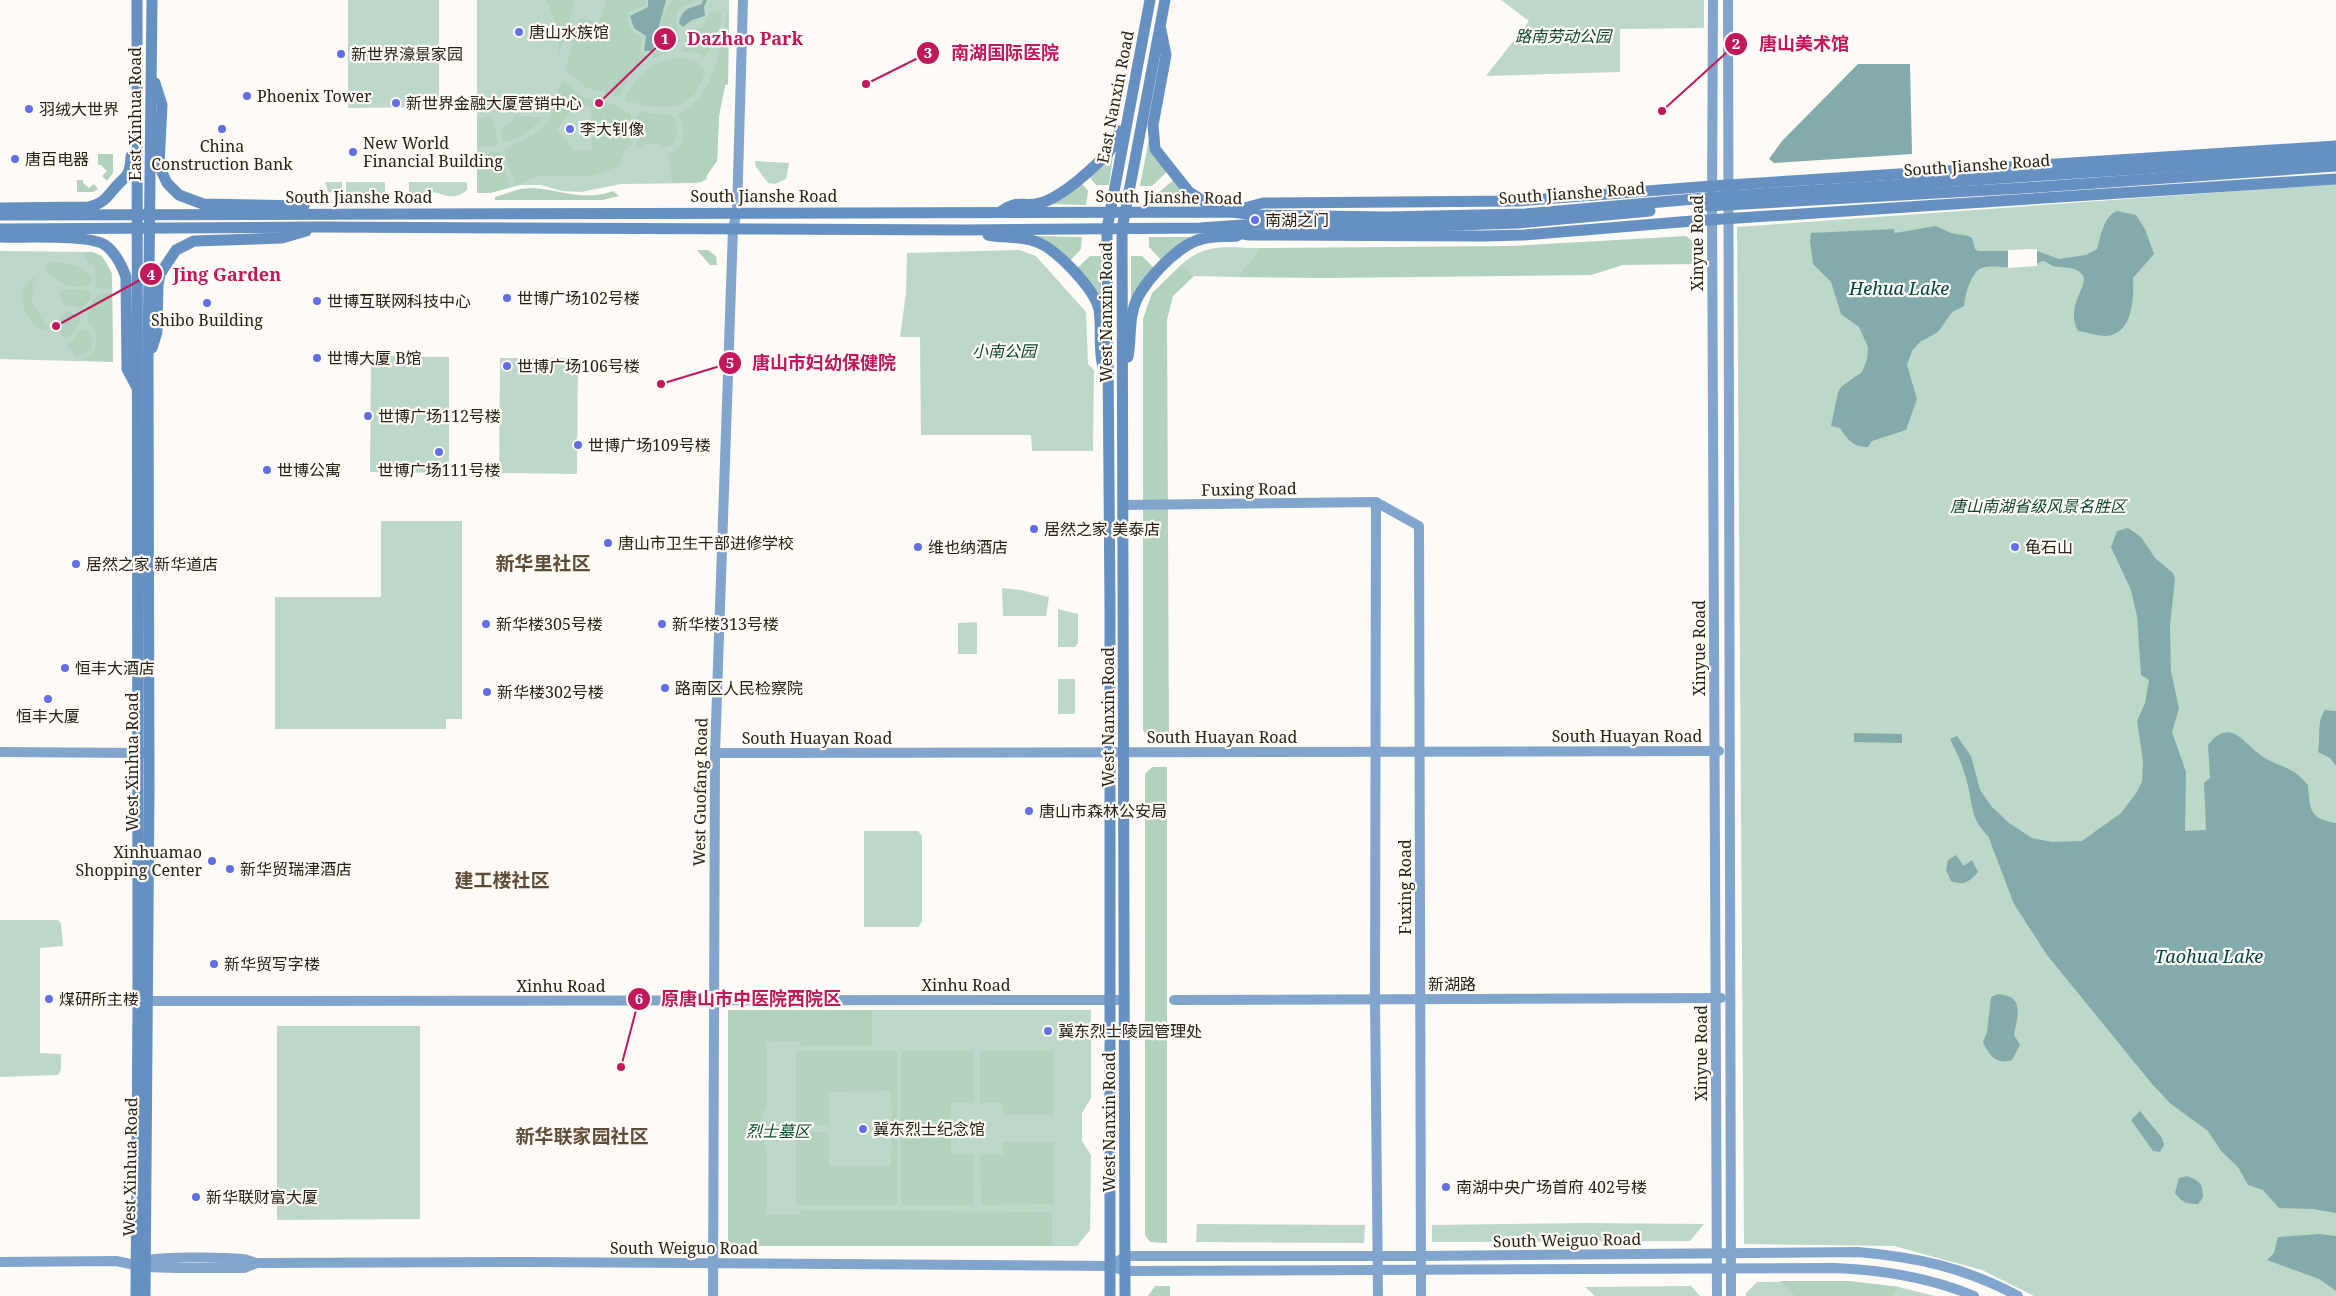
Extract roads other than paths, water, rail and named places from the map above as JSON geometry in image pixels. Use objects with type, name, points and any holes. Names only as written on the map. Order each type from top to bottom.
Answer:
[{"type":"main road","name":"East Xinhua Road","points":[[137,0],[137,229]]},
{"type":"main road","name":"East Xinhua Road","points":[[150,229],[152,0]]},
{"type":"main road","name":"East Nanxin Road","points":[[1107,229],[1134,76],[1150,0]]},
{"type":"main road","name":"East Nanxin Road","points":[[1122,229],[1165,0]]},
{"type":"main road","points":[[1160,26],[1166,55],[1154,125],[1155,149],[1189,192],[1204,202],[1216,205],[1712,196],[2336,146]]},
{"type":"main road","points":[[152,72],[162,105],[160,166],[167,183],[179,195],[203,204],[307,206],[339,213]]},
{"type":"main road","points":[[1000,212],[1012,204],[1039,203],[1050,199],[1108,153],[1117,138],[1123,110],[1134,76]]},
{"type":"main road","points":[[0,208],[88,207],[98,205],[105,200],[125,180],[129,172],[131,116],[137,95]]},
{"type":"main road","name":"South Jianshe Road","points":[[0,215],[151,213],[1231,212],[1256,215],[1476,216],[1525,214],[1712,196],[2336,156]]},
{"type":"main road","name":"South Jianshe Road","points":[[1728,195],[2014,188],[2336,166]]},
{"type":"main road","points":[[2245,185],[2257,171]]},
{"type":"main road","points":[[1122,378],[1130,349],[1132,311],[1144,286],[1179,251],[1202,239],[1249,235],[1482,236],[2336,179]]},
{"type":"main road","name":"South Jianshe Road","points":[[0,229],[732,228],[965,230],[1200,228],[1257,224],[1395,227],[1468,226],[1518,223],[1712,196]]},
{"type":"main road","points":[[1231,212],[1263,204]]},
{"type":"main road","points":[[148,360],[157,332],[160,274],[176,250],[194,241],[282,238],[317,228]]},
{"type":"main road","points":[[1200,228],[1249,235]]},
{"type":"main road","name":"West Xinhua Road","points":[[136,1296],[142,1263],[147,1001],[136,387],[137,229]]},
{"type":"main road","name":"West Xinhua Road","points":[[145,1296],[142,1263],[143,753],[150,229]]},
{"type":"main road","name":"West Nanxin Road","points":[[1107,229],[1110,753],[1110,1296]]},
{"type":"main road","name":"West Nanxin Road","points":[[1122,229],[1125,1296]]},
{"type":"main road","points":[[965,230],[1038,242],[1051,250],[1086,285],[1098,307],[1099,353],[1108,383]]},
{"type":"main road","points":[[0,237],[89,240],[106,246],[121,264],[126,277],[127,369],[136,387]]},
{"type":"street","name":"West Guofang Road","points":[[712,1296],[715,753],[732,228],[737,212],[743,0]]},
{"type":"street","name":"Xinyue Road","points":[[1713,0],[1712,220],[1717,1296]]},
{"type":"street","name":"Xinyue Road","points":[[1728,0],[1731,1296]]},
{"type":"street","name":"Fuxing Road","points":[[1376,502],[1375,999],[1378,1296]]},
{"type":"street","name":"Fuxing Road","points":[[1123,505],[1376,502],[1419,526],[1421,1296]]},
{"type":"street","points":[[1714,569],[1728,570]]},
{"type":"street","name":"South Huayan Road","points":[[715,753],[1729,751]]},
{"type":"street","points":[[0,752],[143,753]]},
{"type":"street","name":"新湖路","points":[[1174,1000],[1730,998]]},
{"type":"street","name":"Xinhu Road","points":[[147,1001],[1124,1000]]},
{"type":"street","name":"South Weiguo Road","points":[[1126,1256],[1421,1256],[1858,1252],[1899,1255],[1950,1267],[2018,1296]]},
{"type":"street","points":[[1110,1266],[1126,1256]]},
{"type":"street","name":"South Weiguo Road","points":[[0,1262],[116,1261],[244,1268],[257,1263],[712,1263],[1110,1266],[1125,1271],[1731,1270],[1835,1268],[1881,1271],[1929,1280],[1974,1296]]},
{"type":"water","points":[[648,0],[666,0],[658,30],[660,36],[654,41],[653,51],[644,51],[646,36],[634,28],[630,16],[648,7]]},
{"type":"water","points":[[703,0],[707,0],[704,7],[705,16],[692,20],[683,27],[679,23],[684,12],[702,4]]},
{"type":"water","points":[[1858,64],[1910,64],[1912,154],[1774,163],[1769,159],[1782,141]]},
{"type":"water","name":"Hehua Lake","points":[[2117,211],[2136,215],[2145,229],[2154,254],[2133,278],[2132,305],[2127,322],[2122,329],[2115,334],[2106,336],[2078,331],[2074,312],[2084,278],[2076,269],[2057,267],[2043,261],[2022,266],[1981,268],[1975,273],[1970,282],[1964,306],[1952,312],[1938,332],[1920,342],[1912,351],[1907,365],[1917,399],[1906,430],[1872,441],[1868,447],[1863,447],[1848,439],[1840,428],[1831,426],[1838,392],[1842,386],[1862,372],[1867,359],[1868,347],[1859,327],[1841,314],[1831,282],[1813,264],[1810,241],[1811,233],[1894,229],[1895,233],[1936,226],[1951,233],[1972,238],[1975,249],[1978,251],[2037,251],[2059,259],[2086,255],[2097,249],[2106,222]]},
{"type":"water","name":"Taohua Lake","points":[[2128,528],[2141,537],[2155,558],[2173,573],[2175,578],[2170,626],[2171,671],[2179,709],[2172,732],[2186,772],[2185,831],[2206,830],[2204,783],[2210,778],[2208,745],[2216,736],[2224,733],[2238,736],[2265,758],[2297,774],[2308,785],[2309,801],[2316,816],[2336,823],[2336,1213],[2313,1209],[2279,1208],[2263,1190],[2248,1185],[2238,1167],[2221,1151],[2208,1131],[2171,1104],[2152,1084],[2047,955],[2014,904],[1988,836],[1976,819],[1965,774],[1950,739],[1957,736],[1971,756],[1980,790],[1992,807],[2009,823],[2032,838],[2052,842],[2082,841],[2121,813],[2137,792],[2142,781],[2143,761],[2137,721],[2145,703],[2149,680],[2141,675],[2137,616],[2131,590],[2111,547],[2117,531]]},
{"type":"water","points":[[2325,710],[2336,711],[2336,766],[2330,758],[2318,752],[2320,725]]},
{"type":"water","points":[[1854,733],[1902,734],[1902,743],[1854,742]]},
{"type":"water","points":[[1956,855],[1964,866],[1972,860],[1978,872],[1963,883],[1951,881],[1946,870],[1948,860]]},
{"type":"water","points":[[1998,994],[2013,999],[2018,1008],[2014,1035],[2020,1045],[2012,1060],[2007,1061],[1994,1058],[1983,1042],[1987,1032],[1991,997]]},
{"type":"water","points":[[2140,1111],[2162,1138],[2164,1145],[2160,1152],[2153,1151],[2131,1120]]},
{"type":"water","points":[[2187,1176],[2198,1181],[2201,1186],[2203,1198],[2198,1204],[2185,1202],[2175,1193],[2179,1178]]},
{"type":"water","points":[[2319,1234],[2336,1236],[2336,1291],[2319,1279],[2267,1260],[2274,1253],[2278,1237]]},
{"type":"place","name":"唐山水族馆","points":[[519,32]]},
{"type":"place","name":"新世界濠景家园","points":[[341,54]]},
{"type":"place","name":"南湖国际医院","points":[[866,84]]},
{"type":"place","name":"Phoenix Tower","points":[[247,96]]},
{"type":"place","name":"新世界金融大厦营销中心","points":[[396,103]]},
{"type":"place","name":"Dazhao Park","points":[[599,103]]},
{"type":"place","name":"羽绒大世界","points":[[29,109]]},
{"type":"place","name":"唐山美术馆","points":[[1662,111]]},
{"type":"place","name":"China Construction Bank","points":[[222,129]]},
{"type":"place","name":"李大钊像","points":[[570,129]]},
{"type":"place","name":"New World Financial Building","points":[[353,152]]},
{"type":"place","name":"唐百电器","points":[[15,159]]},
{"type":"place","name":"南湖之门","points":[[1255,220]]},
{"type":"place","name":"世博广场102号楼","points":[[507,298]]},
{"type":"place","name":"世博互联网科技中心","points":[[317,301]]},
{"type":"place","name":"Shibo Building","points":[[207,303]]},
{"type":"place","name":"Jing Garden","points":[[56,326]]},
{"type":"place","name":"世博大厦 B馆","points":[[317,358]]},
{"type":"place","name":"世博广场106号楼","points":[[507,366]]},
{"type":"place","name":"唐山市妇幼保健院","points":[[661,384]]},
{"type":"place","name":"世博广场112号楼","points":[[368,416]]},
{"type":"place","name":"世博广场109号楼","points":[[578,445]]},
{"type":"place","name":"世博广场111号楼","points":[[439,452]]},
{"type":"place","name":"世博公寓","points":[[267,470]]},
{"type":"place","name":"居然之家 美泰店","points":[[1034,529]]},
{"type":"place","name":"唐山市卫生干部进修学校","points":[[608,543]]},
{"type":"place","name":"维也纳酒店","points":[[918,547]]},
{"type":"place","name":"龟石山","points":[[2015,547]]},
{"type":"place","name":"居然之家 新华道店","points":[[76,564]]},
{"type":"place","name":"新华楼305号楼","points":[[486,624]]},
{"type":"place","name":"新华楼313号楼","points":[[662,624]]},
{"type":"place","name":"恒丰大酒店","points":[[65,668]]},
{"type":"place","name":"路南区人民检察院","points":[[665,688]]},
{"type":"place","name":"新华楼302号楼","points":[[487,692]]},
{"type":"place","name":"恒丰大厦","points":[[48,699]]},
{"type":"place","name":"唐山市森林公安局","points":[[1029,811]]},
{"type":"place","name":"Xinhuamao Shopping Center","points":[[212,861]]},
{"type":"place","name":"新华贸瑞津酒店","points":[[230,869]]},
{"type":"place","name":"新华贸写字楼","points":[[214,964]]},
{"type":"place","name":"煤研所主楼","points":[[49,999]]},
{"type":"place","name":"冀东烈士陵园管理处","points":[[1048,1031]]},
{"type":"place","name":"原唐山市中医院西院区","points":[[621,1067]]},
{"type":"place","name":"冀东烈士纪念馆","points":[[863,1129]]},
{"type":"place","name":"南湖中央广场首府 402号楼","points":[[1446,1187]]},
{"type":"place","name":"新华联财富大厦","points":[[196,1197]]},
{"type":"district","name":"新华里社区","points":[[543,563]]},
{"type":"district","name":"建工楼社区","points":[[502,880]]},
{"type":"district","name":"新华联家园社区","points":[[582,1136]]},
{"type":"park label","name":"路南劳动公园","points":[[1563,36]]},
{"type":"park label","name":"小南公园","points":[[1004,351]]},
{"type":"park label","name":"唐山南湖省级风景名胜区","points":[[2038,506]]},
{"type":"park label","name":"烈士墓区","points":[[778,1131]]}]
